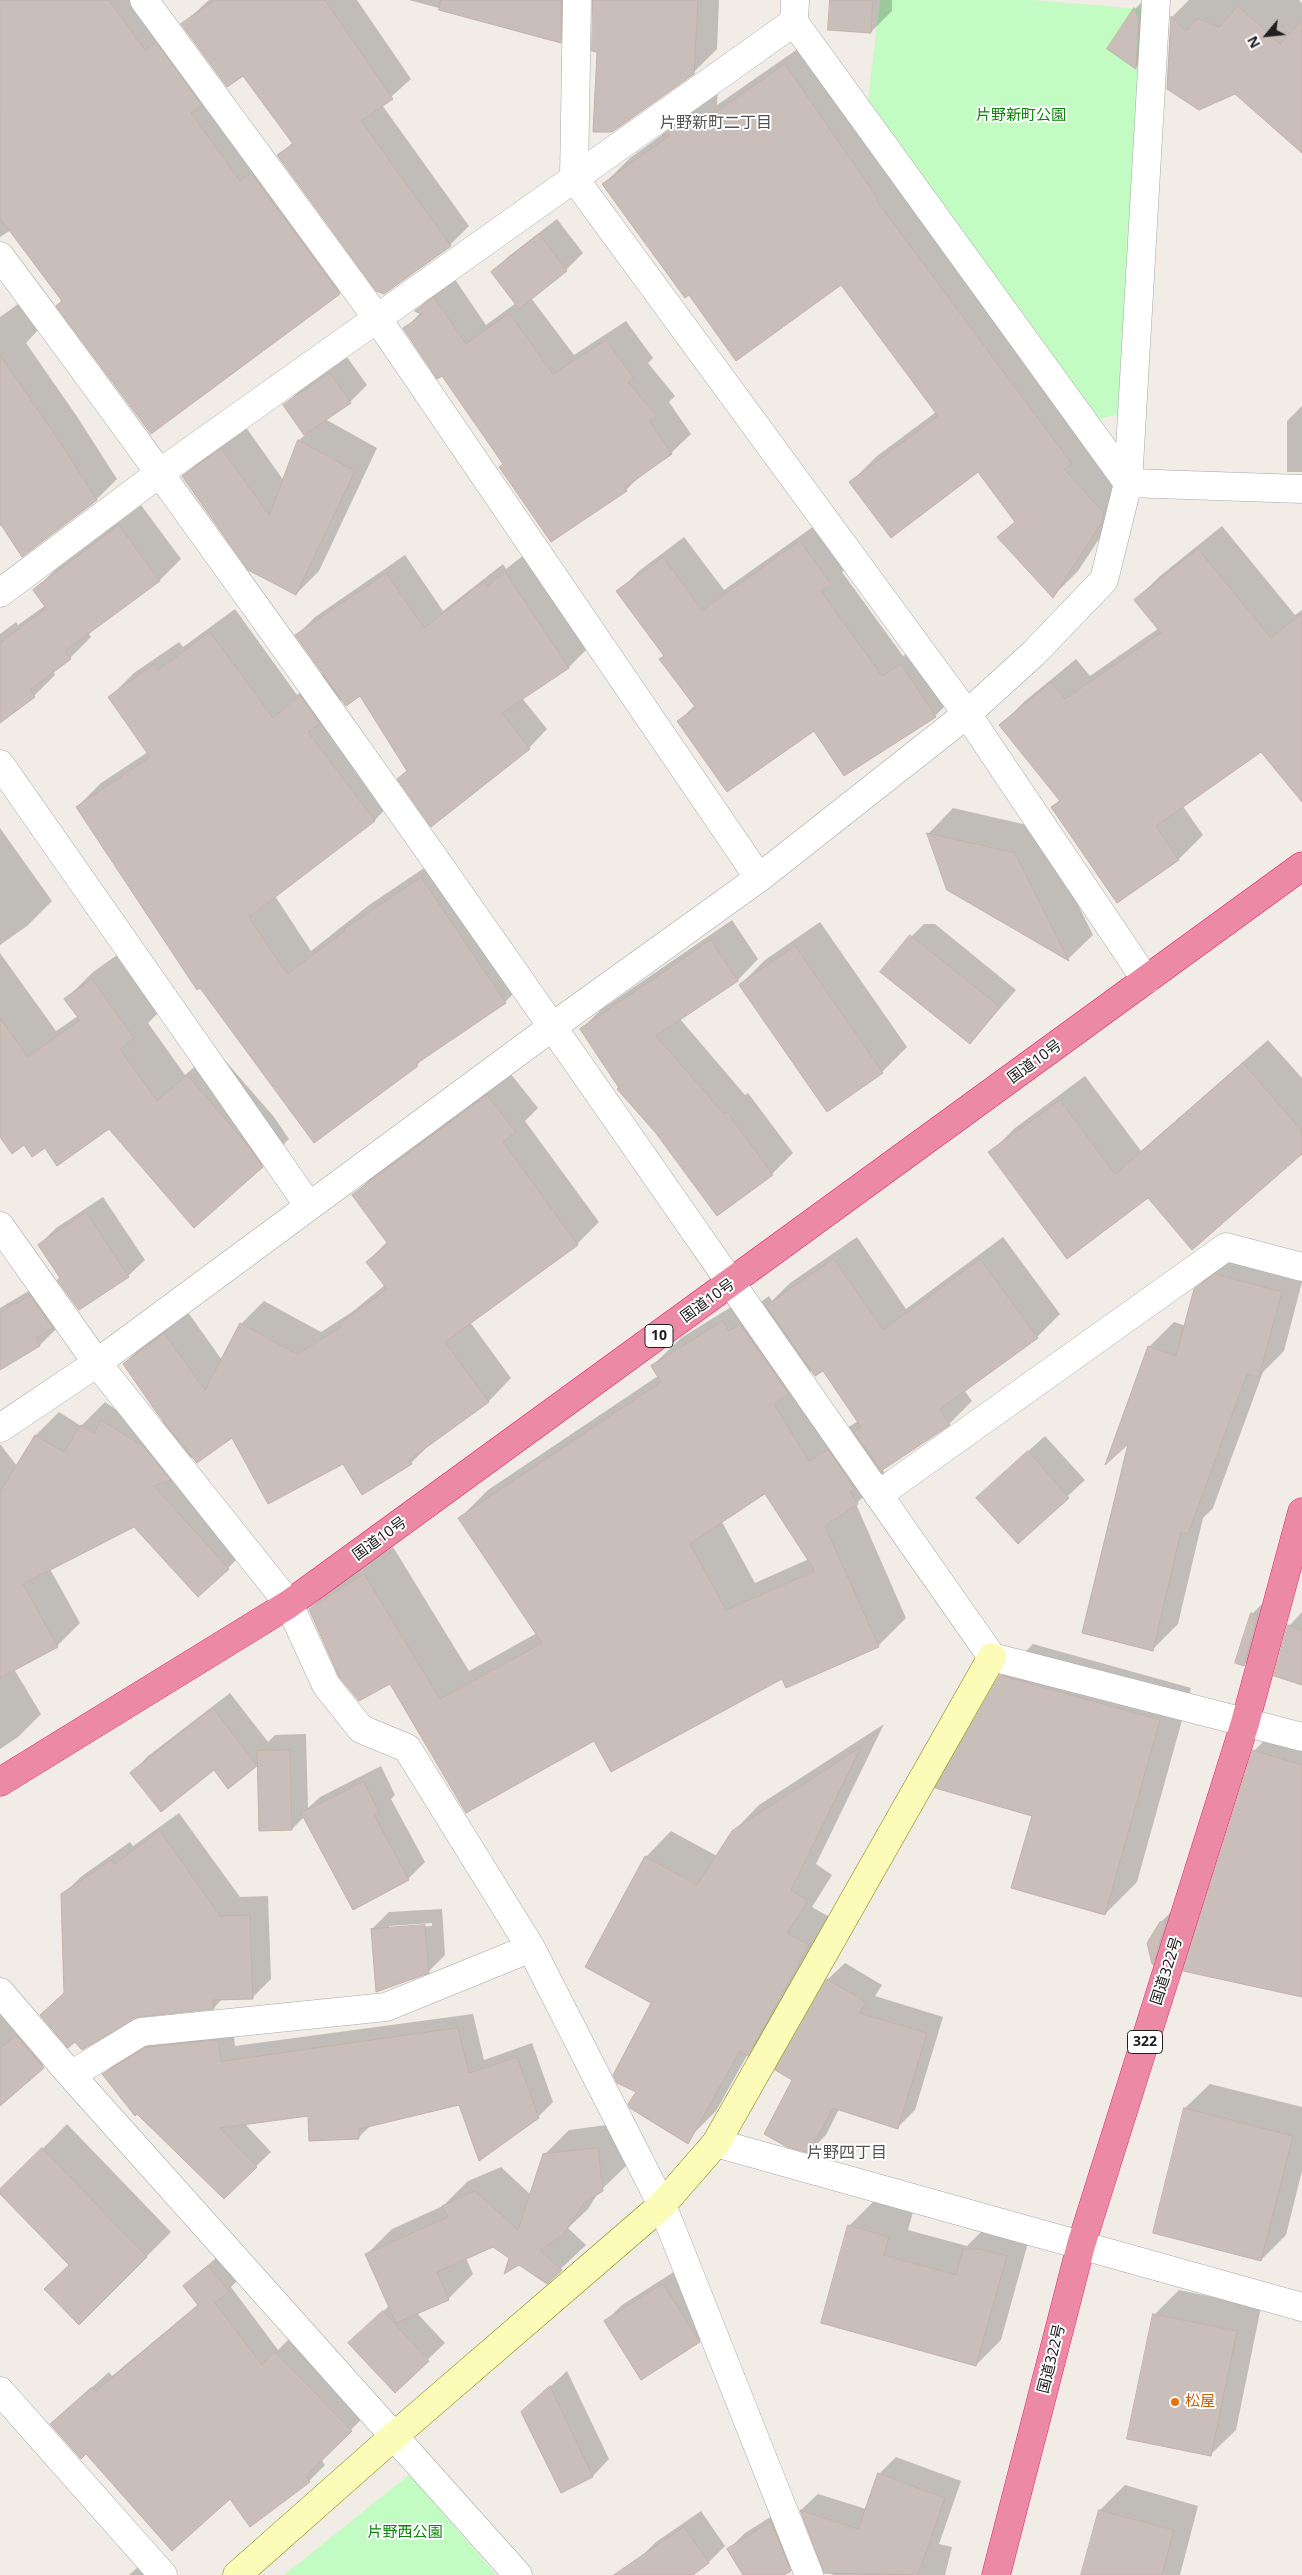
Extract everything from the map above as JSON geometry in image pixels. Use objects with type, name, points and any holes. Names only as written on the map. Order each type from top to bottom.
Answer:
[{"type":"highway","name":"国道10号","points":[[0,1782],[289,1604],[730,1285],[1302,866]]},
{"type":"highway","name":"国道322号","points":[[996,2575],[1081,2245],[1246,1723],[1302,1512]]},
{"type":"street","points":[[144,0],[377,318],[760,878]]},
{"type":"street","points":[[577,0],[574,178],[967,714],[1146,980]]},
{"type":"street","points":[[0,1428],[97,1363],[552,1026],[760,878],[967,714],[1034,653],[1104,580],[1128,483],[1156,0]]},
{"type":"street","points":[[0,592],[161,472],[574,178],[794,11],[1128,483]]},
{"type":"street","points":[[0,256],[161,472],[552,1026],[730,1285],[992,1657],[1302,1737]]},
{"type":"street","points":[[1128,483],[1302,489]]},
{"type":"street","points":[[0,764],[309,1206]]},
{"type":"street","points":[[0,1226],[97,1363],[289,1604],[326,1685],[361,1729],[407,1748],[531,1948],[662,2205],[809,2575]]},
{"type":"street","points":[[878,1494],[1226,1247],[1302,1268]]},
{"type":"street","points":[[237,2575],[393,2437],[662,2205],[716,2142],[992,1657]]},
{"type":"street","points":[[71,2075],[141,2032],[386,2008],[531,1948]]},
{"type":"street","points":[[0,1992],[71,2075],[518,2575]]},
{"type":"street","points":[[716,2142],[1302,2307]]},
{"type":"street","points":[[0,2391],[163,2575]]},
{"type":"green space","name":"片野新町公園","points":[[880,0],[1032,0],[1143,9],[1118,414],[1096,420],[868,100]]},
{"type":"green space","name":"片野西公園","points":[[410,2474],[496,2575],[284,2575]]},
{"type":"building","points":[[0,0],[109,0],[145,50],[156,42],[202,105],[191,113],[240,181],[251,173],[340,294],[151,434],[56,306],[62,301],[0,218]]},
{"type":"building","points":[[215,0],[325,0],[393,99],[361,121],[451,246],[384,294],[376,291],[277,155],[293,144],[243,76],[227,87],[181,24]]},
{"type":"building","points":[[441,0],[561,0],[561,43],[439,10]]},
{"type":"building","points":[[593,0],[698,0],[694,74],[612,132],[593,132],[597,52],[592,51]]},
{"type":"building","points":[[830,0],[873,0],[871,33],[828,30]]},
{"type":"building","points":[[1238,6],[1280,44],[1302,20],[1302,153],[1235,94],[1199,110],[1167,89],[1171,16],[1186,31],[1198,18],[1219,27]]},
{"type":"building","points":[[1134,8],[1139,19],[1136,69],[1107,49]]},
{"type":"building","points":[[785,64],[878,199],[876,200],[1072,464],[1064,469],[1104,513],[1102,522],[1053,598],[997,537],[1015,522],[978,472],[891,538],[849,482],[938,416],[841,285],[736,361],[689,295],[685,298],[602,184],[670,135],[662,135],[692,113],[692,129]]},
{"type":"building","points":[[539,234],[567,271],[519,309],[491,272]]},
{"type":"building","points":[[434,297],[466,344],[509,313],[553,374],[606,340],[634,378],[628,382],[657,416],[650,422],[672,454],[624,488],[627,491],[551,542],[499,467],[503,464],[442,376],[437,379],[403,328],[423,315],[415,311]]},
{"type":"building","points":[[0,355],[58,439],[97,500],[22,557],[0,523]]},
{"type":"building","points":[[330,373],[351,403],[304,435],[283,405]]},
{"type":"building","points":[[298,440],[355,471],[296,595],[248,570],[182,476],[221,448],[269,515]]},
{"type":"building","points":[[119,525],[160,581],[65,651],[71,659],[30,690],[35,697],[0,723],[0,643],[46,608],[33,590]]},
{"type":"building","points":[[800,541],[831,584],[821,591],[882,676],[901,664],[936,717],[844,776],[814,731],[727,792],[677,721],[696,708],[659,659],[664,656],[616,591],[663,557],[702,610]]},
{"type":"building","points":[[1198,549],[1271,638],[1302,613],[1302,802],[1261,752],[1156,826],[1179,860],[1117,903],[1051,807],[1060,801],[999,725],[1051,682],[1065,699],[1161,633],[1134,600]]},
{"type":"building","points":[[505,572],[569,668],[502,713],[530,749],[431,827],[397,779],[407,771],[360,696],[346,706],[295,635],[386,573],[424,628],[484,581],[487,586]]},
{"type":"building","points":[[210,632],[273,718],[300,695],[320,724],[308,732],[375,821],[249,917],[287,974],[345,931],[344,929],[421,877],[506,1003],[416,1064],[418,1066],[314,1143],[200,988],[197,990],[76,807],[150,757],[108,697],[154,664],[158,670]]},
{"type":"building","points":[[927,833],[1015,853],[1069,961],[947,890]]},
{"type":"building","points":[[910,935],[1000,1007],[970,1044],[880,972]]},
{"type":"building","points":[[711,940],[738,981],[656,1036],[724,1114],[727,1112],[773,1175],[717,1216],[655,1132],[617,1089],[619,1088],[580,1029]]},
{"type":"building","points":[[795,946],[883,1073],[827,1112],[739,985]]},
{"type":"building","points":[[92,979],[134,1038],[120,1049],[157,1101],[187,1075],[247,1144],[263,1167],[194,1228],[109,1129],[57,1166],[45,1148],[32,1157],[24,1145],[12,1154],[0,1137],[0,1018],[28,1057],[80,1020],[64,999]]},
{"type":"building","points":[[1243,1063],[1302,1131],[1302,1154],[1192,1250],[1148,1198],[1067,1259],[988,1152],[1060,1100],[1115,1174]]},
{"type":"building","points":[[487,1095],[516,1132],[503,1142],[578,1245],[445,1342],[489,1402],[409,1460],[412,1464],[362,1495],[343,1464],[268,1504],[232,1438],[197,1463],[157,1413],[123,1364],[164,1333],[205,1390],[240,1323],[297,1354],[341,1327],[339,1324],[387,1289],[366,1262],[388,1244],[352,1195]]},
{"type":"building","points":[[86,1212],[129,1277],[79,1310],[57,1280],[60,1278],[38,1245]]},
{"type":"building","points":[[834,1259],[883,1330],[980,1259],[1038,1338],[940,1409],[950,1425],[881,1471],[854,1432],[861,1427],[823,1371],[815,1376],[766,1306]]},
{"type":"building","points":[[1215,1274],[1282,1292],[1259,1377],[1247,1374],[1188,1534],[1181,1532],[1153,1651],[1082,1633],[1128,1444],[1105,1465],[1148,1346],[1176,1356],[1194,1289]]},
{"type":"building","points":[[30,1296],[53,1328],[36,1338],[40,1346],[0,1370],[0,1313]]},
{"type":"building","points":[[723,1321],[729,1331],[740,1324],[789,1394],[774,1404],[809,1461],[828,1449],[855,1489],[850,1492],[858,1504],[825,1526],[879,1647],[786,1688],[782,1679],[611,1772],[594,1741],[466,1813],[390,1684],[359,1701],[339,1677],[309,1609],[364,1574],[440,1699],[542,1643],[458,1518],[661,1382],[651,1366]],"holes":[[[765,1494],[815,1571],[726,1610],[690,1544]]]},
{"type":"building","points":[[101,1420],[143,1446],[171,1480],[154,1486],[229,1569],[198,1597],[134,1527],[23,1584],[58,1647],[0,1678],[0,1492],[35,1435],[64,1452],[81,1425],[94,1433]]},
{"type":"building","points":[[1028,1451],[1069,1498],[1018,1544],[976,1498]]},
{"type":"building","points":[[1251,1613],[1258,1615],[1244,1666],[1235,1663]]},
{"type":"building","points":[[1288,1625],[1302,1630],[1302,1685],[1274,1676]]},
{"type":"building","points":[[1000,1675],[1160,1720],[1105,1915],[1011,1888],[1032,1816],[935,1788]]},
{"type":"building","points":[[213,1708],[257,1766],[228,1789],[214,1770],[161,1812],[130,1773]]},
{"type":"building","points":[[861,1747],[791,1890],[808,1901],[787,1933],[809,1945],[748,2056],[740,2051],[688,2144],[630,2108],[628,2104],[636,2092],[617,2083],[613,2075],[651,2003],[585,1967],[645,1856],[697,1885],[732,1831]]},
{"type":"building","points":[[290,1750],[292,1830],[259,1831],[257,1751]]},
{"type":"building","points":[[1253,1750],[1302,1765],[1302,1997],[1183,1971]]},
{"type":"building","points":[[364,1782],[379,1812],[374,1815],[409,1880],[353,1910],[301,1813]]},
{"type":"building","points":[[160,1831],[220,1916],[250,1915],[253,1999],[213,2000],[214,2009],[139,2017],[82,2050],[75,2042],[68,2048],[40,2015],[64,1993],[61,1894],[111,1860],[114,1864]]},
{"type":"building","points":[[1166,1921],[1153,1965],[1147,1943],[1160,1922]]},
{"type":"building","points":[[425,1925],[429,1973],[376,1992],[371,1929]]},
{"type":"building","points":[[827,1979],[866,2002],[859,2013],[927,2033],[898,2129],[833,2108],[809,2153],[787,2147],[764,2134],[792,2080],[775,2070]]},
{"type":"building","points":[[458,2028],[469,2073],[517,2057],[539,2118],[479,2161],[459,2105],[359,2129],[359,2139],[309,2141],[308,2116],[220,2128],[257,2167],[224,2199],[137,2114],[135,2116],[102,2074],[146,2047],[218,2040],[221,2061]]},
{"type":"building","points":[[16,2035],[44,2068],[0,2106],[0,2049]]},
{"type":"building","points":[[1184,2108],[1293,2136],[1261,2261],[1153,2233]]},
{"type":"building","points":[[42,2148],[147,2257],[79,2325],[44,2289],[69,2265],[0,2194],[0,2189]]},
{"type":"building","points":[[598,2148],[603,2191],[584,2203],[563,2235],[540,2250],[562,2270],[547,2284],[519,2265],[504,2274],[509,2258],[493,2247],[437,2272],[449,2300],[396,2323],[365,2254],[448,2217],[442,2206],[475,2191],[518,2230],[543,2154]]},
{"type":"building","points":[[848,2225],[889,2237],[884,2255],[956,2275],[963,2249],[980,2249],[1007,2256],[976,2366],[821,2323]]},
{"type":"building","points":[[208,2266],[229,2291],[215,2303],[262,2365],[275,2352],[352,2431],[306,2476],[310,2482],[250,2527],[230,2499],[172,2551],[86,2454],[81,2459],[50,2424],[92,2387],[96,2391],[198,2305],[183,2286]]},
{"type":"building","points":[[663,2284],[700,2342],[641,2380],[604,2321]]},
{"type":"building","points":[[383,2311],[429,2361],[395,2393],[348,2343]]},
{"type":"building","points":[[1153,2314],[1237,2331],[1211,2456],[1127,2439]]},
{"type":"building","points":[[550,2386],[593,2477],[561,2493],[521,2412]]},
{"type":"building","points":[[878,2473],[945,2498],[918,2575],[824,2573],[800,2510],[858,2529]]},
{"type":"building","points":[[1099,2510],[1174,2530],[1162,2575],[1081,2575]]},
{"type":"building","points":[[771,2522],[791,2571],[784,2575],[743,2575],[727,2549]]},
{"type":"building","points":[[684,2527],[709,2563],[693,2575],[614,2575]]},
{"type":"place","name":"松屋","points":[[1175,2402]]},
{"type":"district","name":"片野新町二丁目","points":[[716,123]]},
{"type":"district","name":"片野四丁目","points":[[847,2153]]}]
